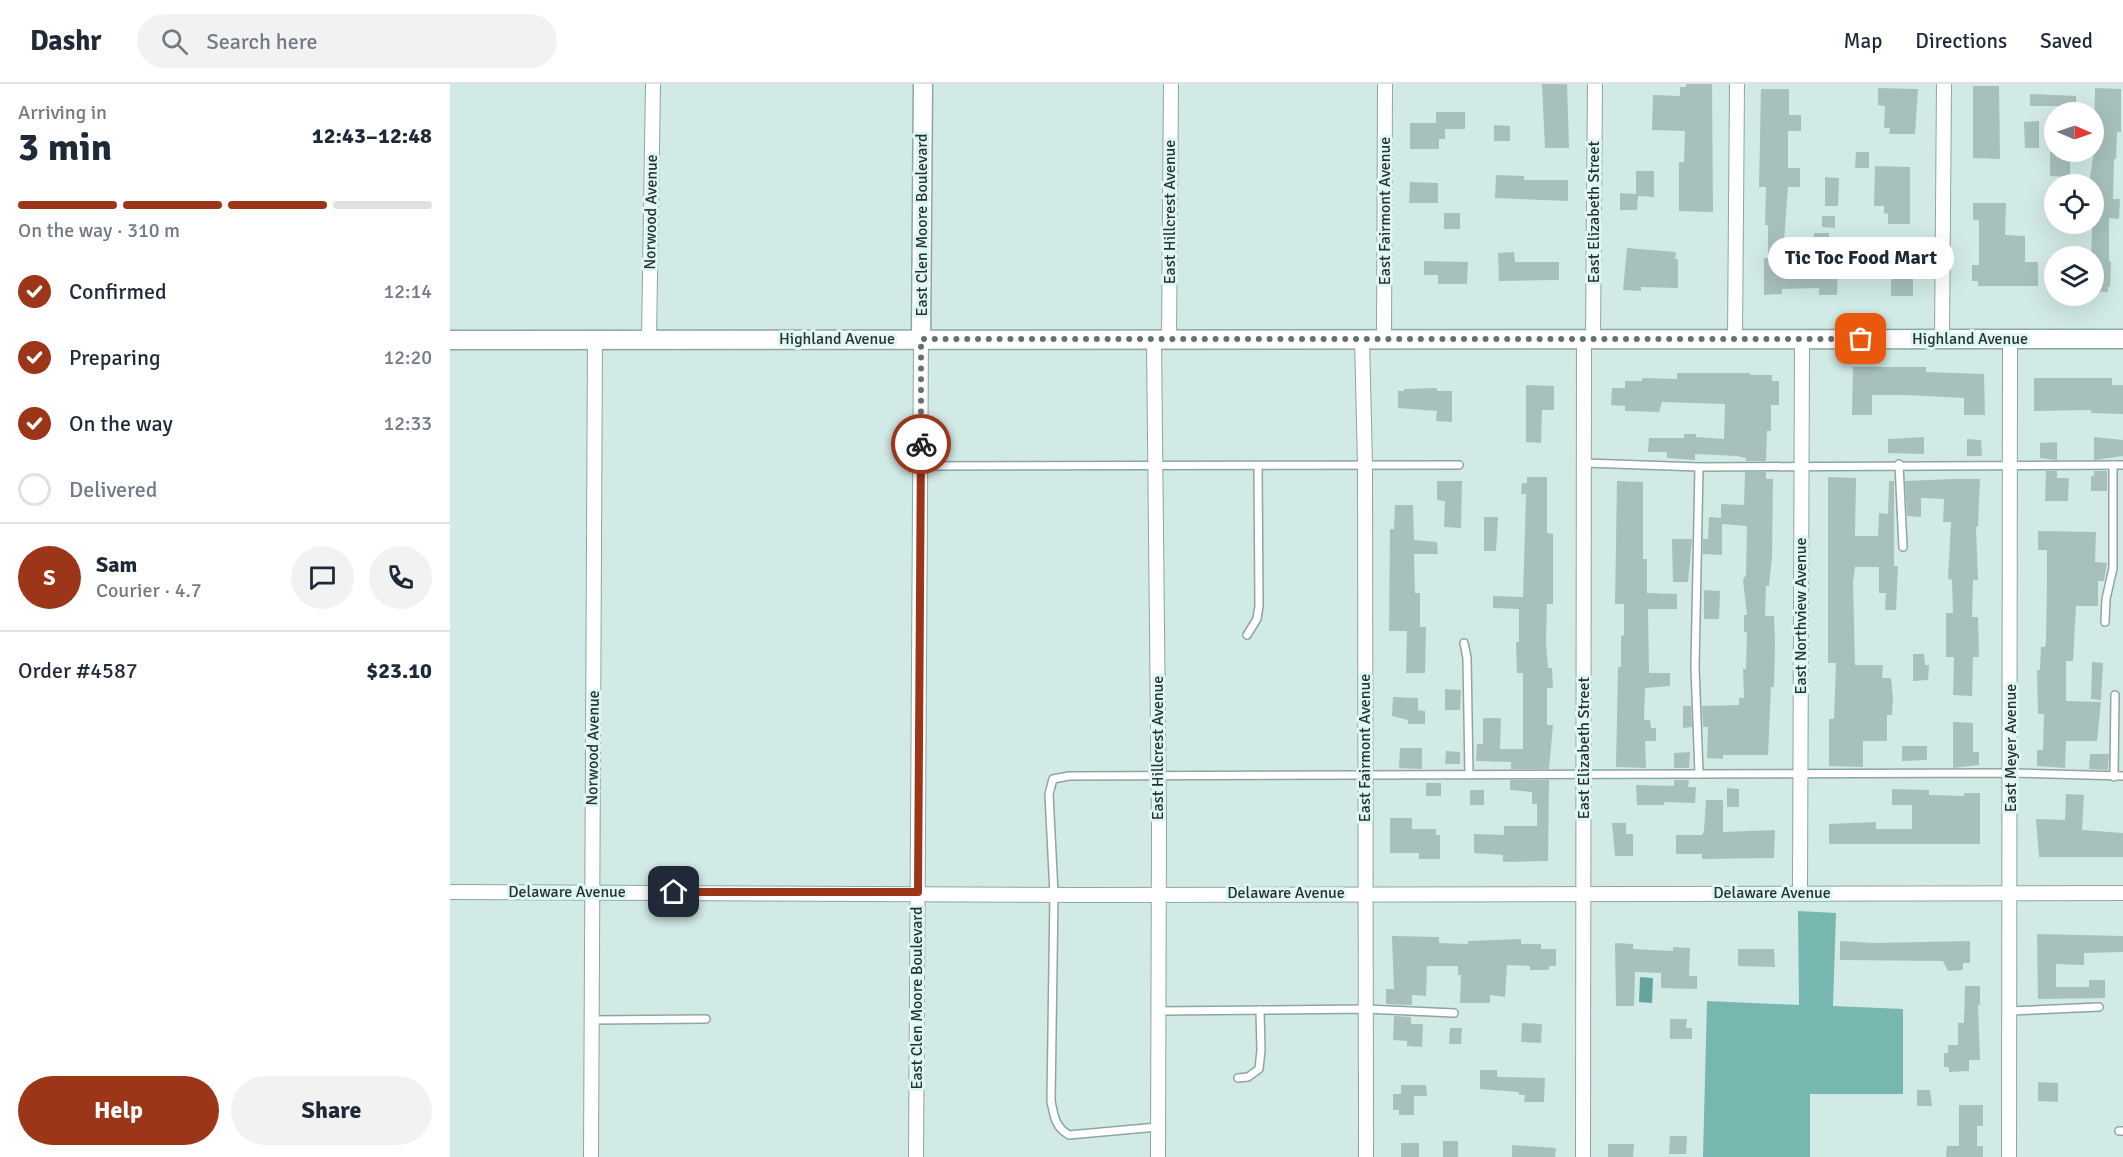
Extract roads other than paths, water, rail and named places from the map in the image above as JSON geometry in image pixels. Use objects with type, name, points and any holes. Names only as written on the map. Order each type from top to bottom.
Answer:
[{"type":"main road","name":"East Clen Moore Boulevard","points":[[921,339],[923,84]]},
{"type":"main road","name":"Highland Avenue","points":[[450,340],[2123,339]]},
{"type":"street","name":"Norwood Avenue","points":[[649,339],[653,84]]},
{"type":"street","name":"East Hillcrest Avenue","points":[[1158,1157],[1156,466],[1171,84]]},
{"type":"street","name":"East Fairmont Avenue","points":[[1384,339],[1385,84]]},
{"type":"street","name":"East Elizabeth Street","points":[[1583,1157],[1585,463],[1595,84]]},
{"type":"street","points":[[1735,339],[1737,84]]},
{"type":"street","points":[[1942,339],[1944,84]]},
{"type":"street","name":"Norwood Avenue","points":[[591,1157],[594,339]]},
{"type":"street","name":"East Clen Moore Boulevard","points":[[916,1157],[921,339]]},
{"type":"street","name":"East Fairmont Avenue","points":[[1362,339],[1365,465],[1366,1157]]},
{"type":"street","name":"East Northview Avenue","points":[[1800,893],[1802,339]]},
{"type":"street","name":"East Meyer Avenue","points":[[2009,1157],[2010,339]]},
{"type":"street","name":"Delaware Avenue","points":[[450,892],[2123,893]]},
{"type":"lane","points":[[1585,463],[1699,467],[1899,464],[2123,465]]},
{"type":"lane","points":[[1899,464],[1903,548]]},
{"type":"lane","points":[[920,465],[1459,465]]},
{"type":"lane","points":[[2104,622],[2106,599],[2113,568],[2113,465]]},
{"type":"lane","points":[[1247,635],[1257,620],[1259,606],[1258,466]]},
{"type":"lane","points":[[1699,467],[1695,667],[1699,774]]},
{"type":"lane","points":[[1464,643],[1467,658],[1469,774]]},
{"type":"lane","points":[[2114,777],[2115,695]]},
{"type":"lane","points":[[1157,1127],[1069,1135],[1061,1130],[1055,1121],[1051,1089],[1054,894],[1049,794],[1053,778],[1366,774],[2011,773],[2123,776]]},
{"type":"lane","points":[[2010,1011],[2099,1007]]},
{"type":"lane","points":[[1158,1011],[1366,1009],[1454,1013]]},
{"type":"lane","points":[[1238,1078],[1248,1077],[1259,1069],[1262,1050],[1260,1010]]},
{"type":"lane","points":[[591,1020],[706,1019]]},
{"type":"place","name":"Tic Toc Food Mart","points":[[1861,339]]}]
